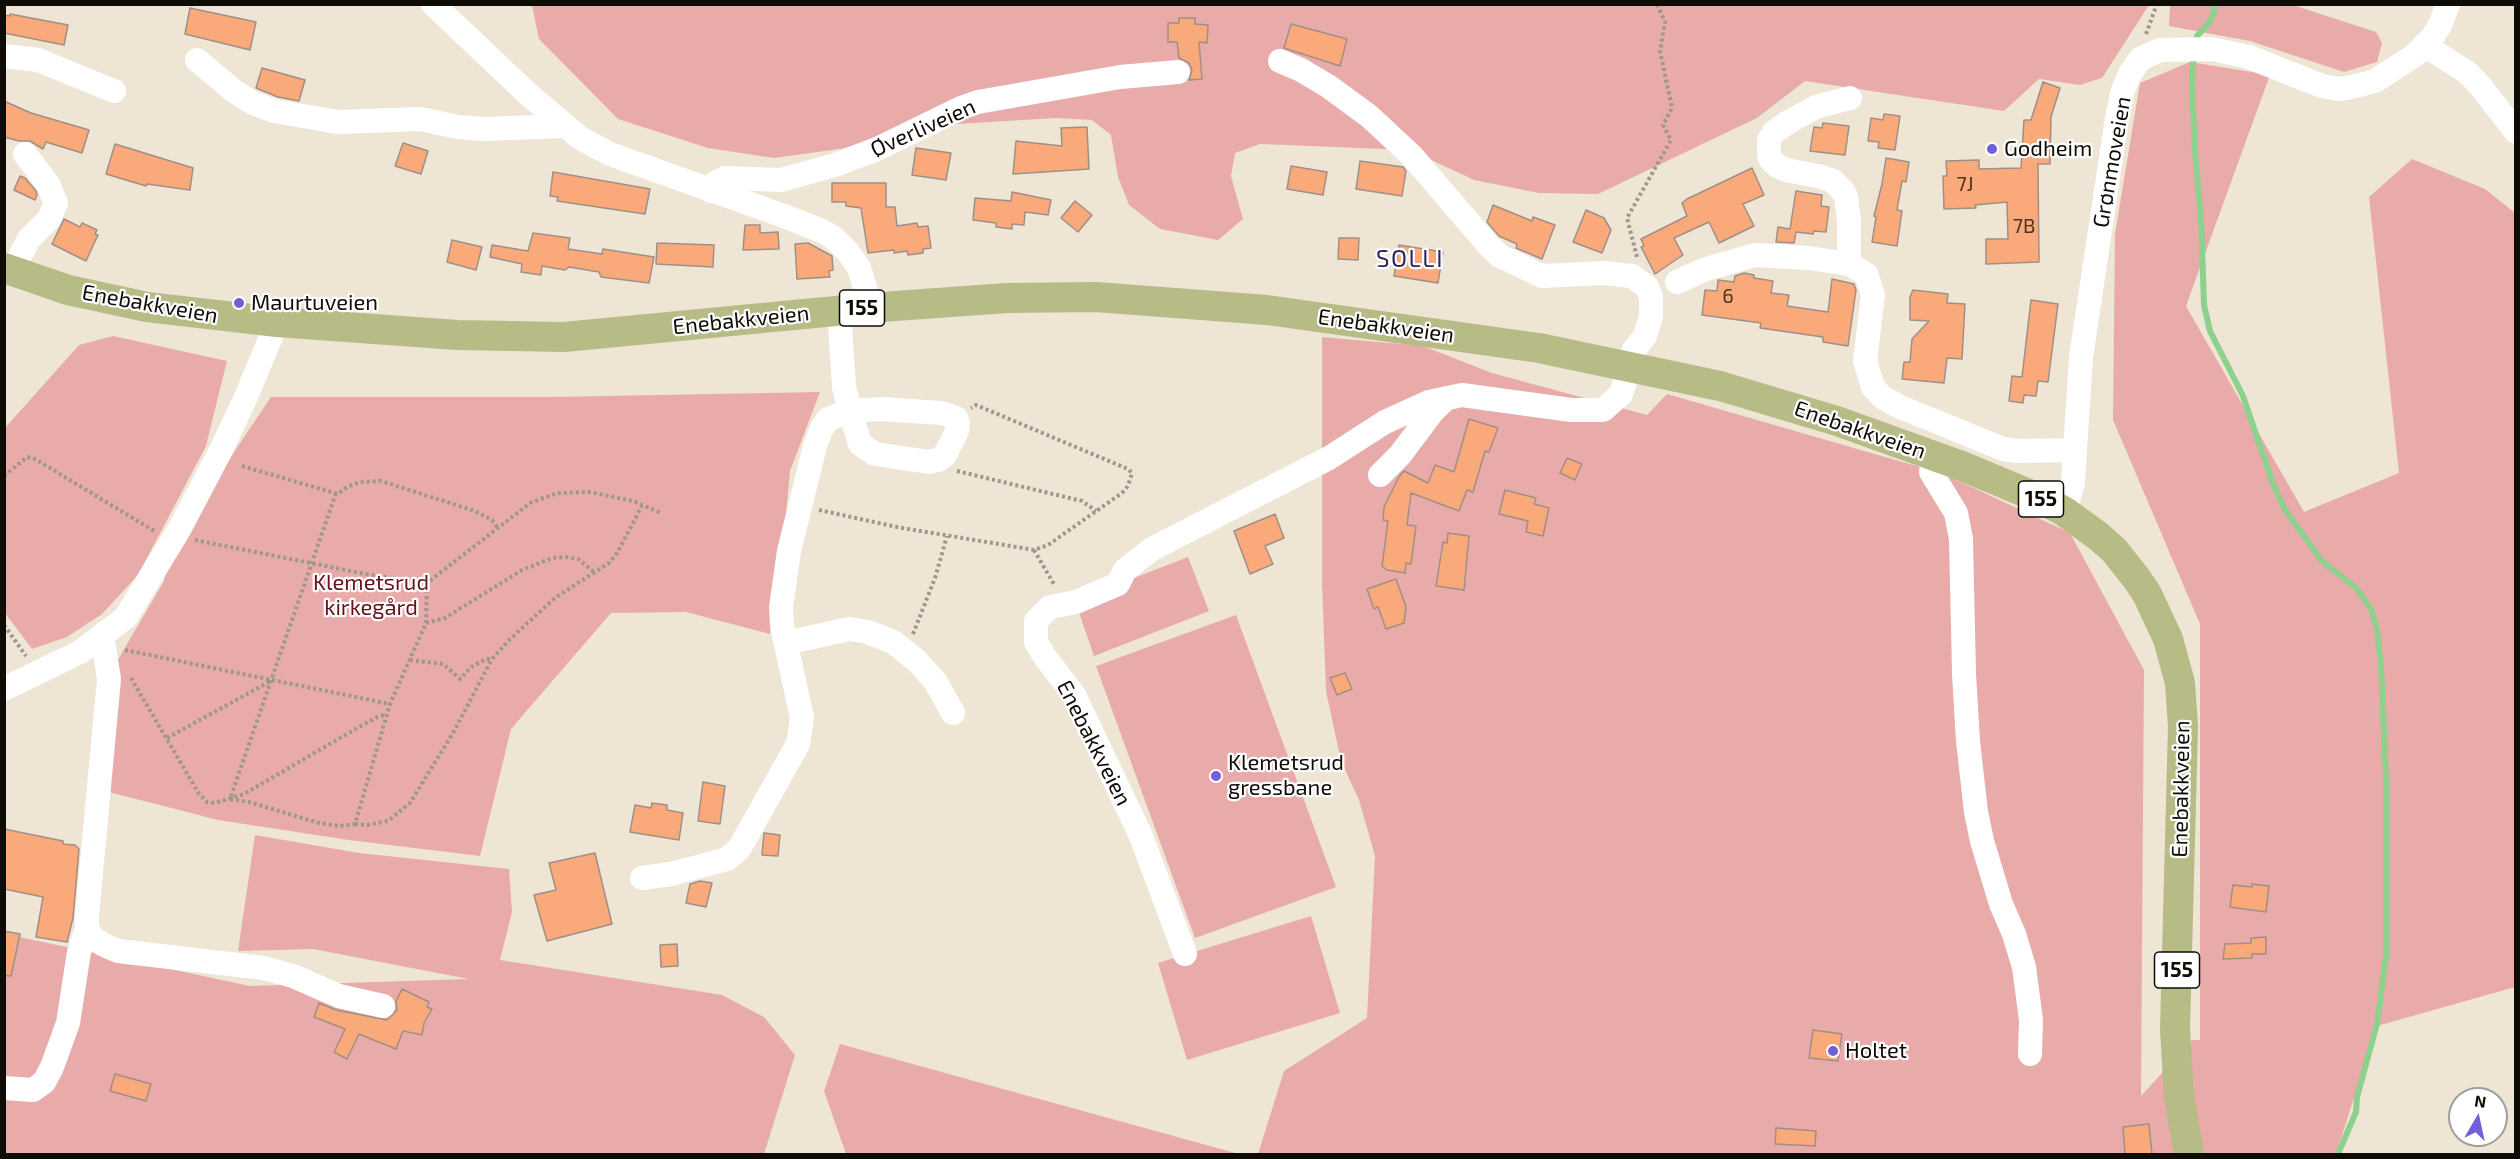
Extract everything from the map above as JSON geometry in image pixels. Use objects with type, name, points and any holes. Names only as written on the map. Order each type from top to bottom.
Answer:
[{"type":"main road","name":"Enebakkveien","points":[[12,262],[68,290],[147,307],[277,322],[457,335],[564,337],[853,309],[1008,298],[1096,297],[1210,305],[1397,327],[1539,348],[1630,366],[1720,386],[1765,399],[1882,436],[1992,478],[2065,512],[2084,524],[2114,550],[2137,579],[2160,618],[2175,659],[2180,683],[2183,726],[2175,1029],[2179,1096],[2189,1155]]},
{"type":"street","points":[[433,4],[528,94],[580,138],[610,154],[822,231],[834,238],[848,252],[859,268],[866,291],[853,309],[844,387],[850,411],[860,444],[867,450],[875,454],[928,462],[938,460],[945,455],[958,423],[956,418],[942,413],[882,409],[850,411],[828,419],[815,446],[783,584],[782,616],[802,718],[801,732],[789,762],[776,781],[740,849],[727,859],[671,874],[642,878]]},
{"type":"street","name":"Grønmoveien","points":[[2065,512],[2071,497],[2083,346],[2117,118],[2123,90],[2140,59],[2160,50],[2212,49],[2249,57],[2305,81],[2340,89],[2375,81],[2415,55],[2440,25],[2448,4]]},
{"type":"street","points":[[2424,45],[2468,74],[2516,132]]},
{"type":"street","points":[[4,56],[38,60],[114,91]]},
{"type":"street","points":[[197,60],[234,91],[253,103],[274,111],[338,122],[420,119],[458,128],[483,129],[566,126]]},
{"type":"street","points":[[1280,61],[1328,86],[1369,116],[1412,156],[1500,256],[1542,276],[1604,273],[1632,276],[1643,283],[1651,297],[1651,316],[1645,336],[1634,350],[1621,394],[1603,410],[1571,410],[1477,396],[1449,397],[1433,411],[1400,455],[1380,475]]},
{"type":"street","name":"Øverliveien","points":[[711,190],[715,183],[725,178],[781,180],[835,165],[877,149],[978,102],[1120,77],[1178,72]]},
{"type":"street","points":[[1849,264],[1849,221],[1846,197],[1842,190],[1833,182],[1822,177],[1777,166],[1770,159],[1769,140],[1774,132],[1816,107],[1850,98]]},
{"type":"street","points":[[12,262],[29,239],[49,219],[56,203],[48,184],[25,154]]},
{"type":"street","points":[[1677,282],[1706,269],[1755,255],[1800,257],[1849,264],[1866,274],[1873,295],[1865,362],[1872,387],[1882,397],[1958,432],[2002,449],[2018,452],[2075,450]]},
{"type":"street","points":[[4,689],[80,651],[126,617],[175,534],[246,397],[277,322]]},
{"type":"street","name":"Enebakkveien","points":[[1185,954],[1141,836],[1074,695],[1045,657],[1034,636],[1036,621],[1050,608],[1076,602],[1118,584],[1125,570],[1152,549],[1329,458],[1385,422],[1429,402],[1449,397]]},
{"type":"street","points":[[1934,455],[1931,472],[1956,513],[1961,539],[1964,674],[1968,741],[1976,812],[1998,894],[2024,967],[2031,1020],[2030,1054]]},
{"type":"street","points":[[786,643],[849,629],[868,632],[893,642],[916,660],[935,681],[953,713]]},
{"type":"street","points":[[4,1088],[33,1090],[44,1082],[68,1023],[79,952],[87,928],[109,679],[102,635]]},
{"type":"street","points":[[87,928],[92,937],[118,951],[264,968],[293,976],[339,996],[384,1006]]},
{"type":"path","points":[[1643,283],[1627,218],[1671,140],[1663,125],[1672,108],[1660,51],[1665,22],[1657,4]]},
{"type":"path","points":[[801,504],[887,525],[1034,550],[1048,545],[1122,493],[1128,486],[1132,473],[1128,469],[976,405],[956,418]]},
{"type":"path","points":[[4,476],[27,457],[35,459],[175,534],[400,580],[427,582],[530,503],[557,493],[590,492],[661,513]]},
{"type":"path","points":[[938,460],[955,470],[1082,501],[1096,511]]},
{"type":"path","points":[[242,466],[336,494],[360,482],[381,481],[475,511],[492,520],[498,528]]},
{"type":"path","points":[[230,799],[336,494]]},
{"type":"path","points":[[230,799],[249,802],[319,823],[340,826],[368,825],[388,821],[410,803],[453,733],[492,659],[535,615],[569,588],[609,563],[617,553],[642,506]]},
{"type":"path","points":[[917,624],[935,578],[947,536]]},
{"type":"path","points":[[1034,550],[1056,587]]},
{"type":"path","points":[[426,623],[446,618],[522,570],[552,558],[578,559],[594,572]]},
{"type":"path","points":[[355,824],[390,704],[426,623],[427,582]]},
{"type":"path","points":[[4,625],[39,672]]},
{"type":"path","points":[[102,635],[127,652],[390,704]]},
{"type":"path","points":[[410,660],[443,664],[460,679],[471,667],[486,659],[492,659]]},
{"type":"path","points":[[128,674],[207,802],[215,803],[244,794],[379,716],[387,715]]},
{"type":"path","points":[[167,738],[270,682]]},
{"type":"green space","points":[[532,5],[2149,5],[2102,78],[2080,85],[2039,79],[2004,111],[1805,81],[1757,118],[1598,194],[1539,193],[1474,180],[1410,150],[1260,144],[1235,153],[1231,176],[1243,219],[1218,240],[1160,229],[1129,205],[1118,177],[1111,135],[1092,120],[1056,118],[923,126],[846,148],[774,158],[708,148],[618,119],[539,39]]},
{"type":"green space","points":[[2170,5],[2293,5],[2376,32],[2382,43],[2377,62],[2344,72],[2250,41],[2169,26]]},
{"type":"green space","points":[[2190,62],[2270,75],[2186,306],[2304,512],[2399,473],[2369,197],[2412,159],[2485,189],[2515,213],[2515,987],[2377,1026],[2336,1154],[1258,1154],[1284,1071],[1367,1018],[1375,856],[1359,800],[1341,761],[1326,691],[1322,583],[1322,337],[1423,346],[1492,373],[1647,415],[1667,394],[1944,474],[2070,533],[2144,670],[2141,1096],[2192,1040],[2200,1040],[2200,624],[2113,420],[2115,234],[2140,83]]},
{"type":"green space","points":[[113,336],[227,361],[206,446],[138,575],[102,614],[67,637],[32,649],[5,613],[5,428],[79,345]]},
{"type":"green space","name":"Klemetsrud kirkegård","points":[[820,392],[790,471],[781,568],[770,634],[686,612],[611,613],[511,729],[480,856],[349,840],[218,820],[109,792],[116,663],[164,581],[165,565],[230,458],[271,397],[552,397]]},
{"type":"green space","points":[[1188,557],[1209,611],[1094,656],[1075,601]]},
{"type":"green space","name":"Klemetsrud gressbane","points":[[1236,615],[1336,887],[1195,938],[1096,666]]},
{"type":"green space","points":[[255,835],[359,853],[509,869],[512,912],[500,960],[722,995],[764,1017],[795,1055],[764,1154],[5,1154],[5,934],[250,986],[469,979],[313,949],[238,951]]},
{"type":"green space","points":[[1311,916],[1340,1013],[1187,1060],[1158,963]]},
{"type":"green space","points":[[840,1044],[1239,1154],[846,1154],[824,1091]]},
{"type":"building","points":[[190,8],[256,22],[250,50],[185,34]]},
{"type":"building","points":[[10,14],[68,25],[64,45],[4,33],[4,15],[10,16]]},
{"type":"building","points":[[1179,18],[1195,18],[1195,24],[1208,25],[1207,43],[1199,42],[1202,79],[1189,80],[1192,70],[1189,63],[1179,58],[1177,42],[1168,42],[1168,23],[1179,23]]},
{"type":"building","points":[[1291,24],[1347,39],[1340,66],[1284,48]]},
{"type":"building","points":[[262,68],[305,80],[299,101],[278,97],[256,88]]},
{"type":"building","points":[[2043,82],[2060,88],[2051,117],[2050,164],[2038,164],[2039,262],[1986,264],[1986,239],[2008,239],[2007,202],[1975,205],[1976,208],[1944,209],[1943,176],[1947,176],[1946,161],[1979,160],[1979,169],[2021,168],[2024,120],[2031,120]]},
{"type":"building","points":[[4,101],[31,113],[89,130],[82,153],[46,142],[43,149],[30,141],[4,137]]},
{"type":"building","points":[[1884,114],[1900,116],[1895,150],[1878,148],[1879,142],[1868,141],[1871,118],[1883,120]]},
{"type":"building","points":[[1823,123],[1849,126],[1845,155],[1810,151],[1814,127],[1822,128]]},
{"type":"building","points":[[1087,127],[1089,169],[1013,174],[1016,141],[1062,146],[1061,128]]},
{"type":"building","points":[[403,143],[428,151],[421,174],[395,166]]},
{"type":"building","points":[[115,144],[193,168],[190,190],[147,184],[146,186],[106,174]]},
{"type":"building","points":[[916,148],[951,153],[946,180],[912,175]]},
{"type":"building","points":[[1886,158],[1909,162],[1906,182],[1902,181],[1897,210],[1902,211],[1897,246],[1872,242],[1876,217],[1874,216]]},
{"type":"building","points":[[1360,161],[1403,167],[1406,171],[1402,196],[1356,189]]},
{"type":"building","points":[[1291,166],[1327,172],[1323,195],[1287,189]]},
{"type":"building","points":[[1752,168],[1764,195],[1743,204],[1754,226],[1719,243],[1709,222],[1674,238],[1683,255],[1655,274],[1641,247],[1644,246],[1641,239],[1687,216],[1682,203],[1687,199]]},
{"type":"building","points":[[553,172],[650,189],[645,214],[557,201],[558,197],[550,196]]},
{"type":"building","points":[[20,176],[25,178],[36,191],[35,200],[14,190]]},
{"type":"building","points":[[832,183],[886,183],[886,207],[895,207],[897,226],[917,223],[918,227],[928,226],[931,248],[923,249],[923,253],[908,255],[907,251],[894,253],[894,250],[868,253],[861,208],[846,206],[846,202],[832,202]]},
{"type":"building","points":[[1796,191],[1822,195],[1821,206],[1829,207],[1826,232],[1814,231],[1813,234],[1796,232],[1794,243],[1776,242],[1778,227],[1790,229]]},
{"type":"building","points":[[1012,192],[1051,200],[1048,215],[1025,212],[1024,225],[1012,224],[1012,229],[996,227],[996,223],[973,220],[975,198],[1011,201]]},
{"type":"building","points":[[1075,201],[1092,215],[1078,232],[1061,218]]},
{"type":"building","points":[[1493,205],[1532,221],[1533,217],[1555,225],[1542,259],[1516,248],[1517,244],[1499,236],[1487,222]]},
{"type":"building","points":[[1586,210],[1604,218],[1611,230],[1602,253],[1573,242]]},
{"type":"building","points":[[64,219],[80,227],[82,223],[97,230],[95,234],[98,235],[86,261],[52,244]]},
{"type":"building","points":[[745,225],[760,225],[760,233],[778,232],[779,249],[743,250]]},
{"type":"building","points":[[533,233],[570,238],[568,249],[602,254],[603,249],[654,257],[649,283],[601,277],[599,272],[569,267],[565,270],[542,266],[541,275],[521,272],[522,264],[490,257],[492,245],[528,251]]},
{"type":"building","points":[[1339,238],[1359,238],[1358,260],[1338,259]]},
{"type":"building","points":[[452,240],[482,247],[476,270],[447,262]]},
{"type":"building","points":[[657,243],[714,245],[713,267],[656,264]]},
{"type":"building","points":[[808,243],[832,256],[833,270],[829,271],[830,277],[797,279],[795,244]]},
{"type":"building","points":[[1399,245],[1443,252],[1438,283],[1394,276]]},
{"type":"building","points":[[1744,273],[1754,275],[1754,278],[1773,281],[1771,293],[1789,295],[1787,306],[1828,312],[1832,279],[1854,284],[1856,290],[1848,346],[1823,342],[1823,337],[1760,328],[1761,323],[1702,315],[1705,290],[1717,291],[1718,280],[1734,282],[1735,276]]},
{"type":"building","points":[[1913,290],[1948,294],[1947,303],[1965,304],[1962,359],[1947,358],[1944,383],[1902,379],[1904,362],[1910,362],[1912,339],[1929,321],[1910,320],[1910,297]]},
{"type":"building","points":[[2031,300],[2058,304],[2048,382],[2038,381],[2036,396],[2024,395],[2023,403],[2009,401],[2012,376],[2022,377]]},
{"type":"building","points":[[1469,419],[1498,428],[1489,452],[1485,451],[1473,492],[1467,490],[1459,511],[1411,493],[1407,525],[1416,526],[1411,564],[1406,563],[1405,573],[1387,570],[1382,566],[1388,521],[1383,520],[1384,507],[1399,477],[1404,471],[1428,483],[1435,465],[1454,472]]},
{"type":"building","points":[[1567,458],[1582,464],[1575,480],[1560,473]]},
{"type":"building","points":[[1505,490],[1536,498],[1534,504],[1549,508],[1543,536],[1526,532],[1528,521],[1499,514]]},
{"type":"building","points":[[1275,514],[1284,538],[1265,546],[1273,564],[1250,574],[1234,531]]},
{"type":"building","points":[[1448,533],[1469,536],[1464,590],[1436,586],[1443,542],[1447,543]]},
{"type":"building","points":[[1396,579],[1406,607],[1404,623],[1386,629],[1378,607],[1374,609],[1367,589]]},
{"type":"building","points":[[1345,673],[1352,689],[1337,695],[1330,678]]},
{"type":"building","points":[[703,782],[725,786],[720,824],[698,821]]},
{"type":"building","points":[[652,803],[667,805],[667,810],[683,813],[679,840],[630,832],[635,805],[651,808]]},
{"type":"building","points":[[4,829],[63,841],[63,844],[75,845],[79,849],[73,918],[67,942],[36,937],[43,897],[4,889]]},
{"type":"building","points":[[764,833],[780,835],[778,856],[762,855]]},
{"type":"building","points":[[595,853],[612,924],[547,941],[534,895],[556,890],[549,863]]},
{"type":"building","points":[[700,881],[712,883],[706,907],[686,903],[690,884]]},
{"type":"building","points":[[2252,884],[2269,886],[2266,912],[2230,907],[2233,885],[2252,887]]},
{"type":"building","points":[[4,931],[20,934],[11,976],[4,975]]},
{"type":"building","points":[[2266,937],[2266,954],[2252,954],[2252,958],[2223,959],[2225,944],[2251,943],[2251,938]]},
{"type":"building","points":[[677,944],[678,966],[661,967],[660,945]]},
{"type":"building","points":[[402,989],[429,1002],[427,1007],[432,1009],[424,1023],[422,1035],[403,1031],[396,1049],[359,1034],[347,1059],[334,1052],[345,1029],[314,1017],[319,1003],[336,1010],[387,1020],[397,1010],[396,1001]]},
{"type":"building","points":[[1813,1030],[1842,1034],[1838,1061],[1809,1058]]},
{"type":"building","points":[[115,1074],[151,1084],[146,1101],[110,1091]]},
{"type":"building","points":[[2149,1124],[2152,1155],[2125,1155],[2123,1127]]},
{"type":"building","points":[[1776,1128],[1816,1131],[1815,1146],[1775,1144]]},
{"type":"waterway","points":[[2196,43],[2197,36],[2209,23],[2214,12],[2214,4]]},
{"type":"waterway","points":[[2194,53],[2192,81],[2195,153],[2201,217],[2204,305],[2210,331],[2243,396],[2273,484],[2285,510],[2322,561],[2356,588],[2371,609],[2377,629],[2386,778],[2386,956],[2377,1024],[2357,1097],[2356,1112],[2338,1154]]},
{"type":"place","name":"Godheim","points":[[1992,149]]},
{"type":"place","name":"Maurtuveien","points":[[239,303]]},
{"type":"place","name":"Klemetsrud gressbane","points":[[1216,776]]},
{"type":"place","name":"Holtet","points":[[1833,1051]]},
{"type":"district","name":"SOLLI","points":[[1410,259]]}]
